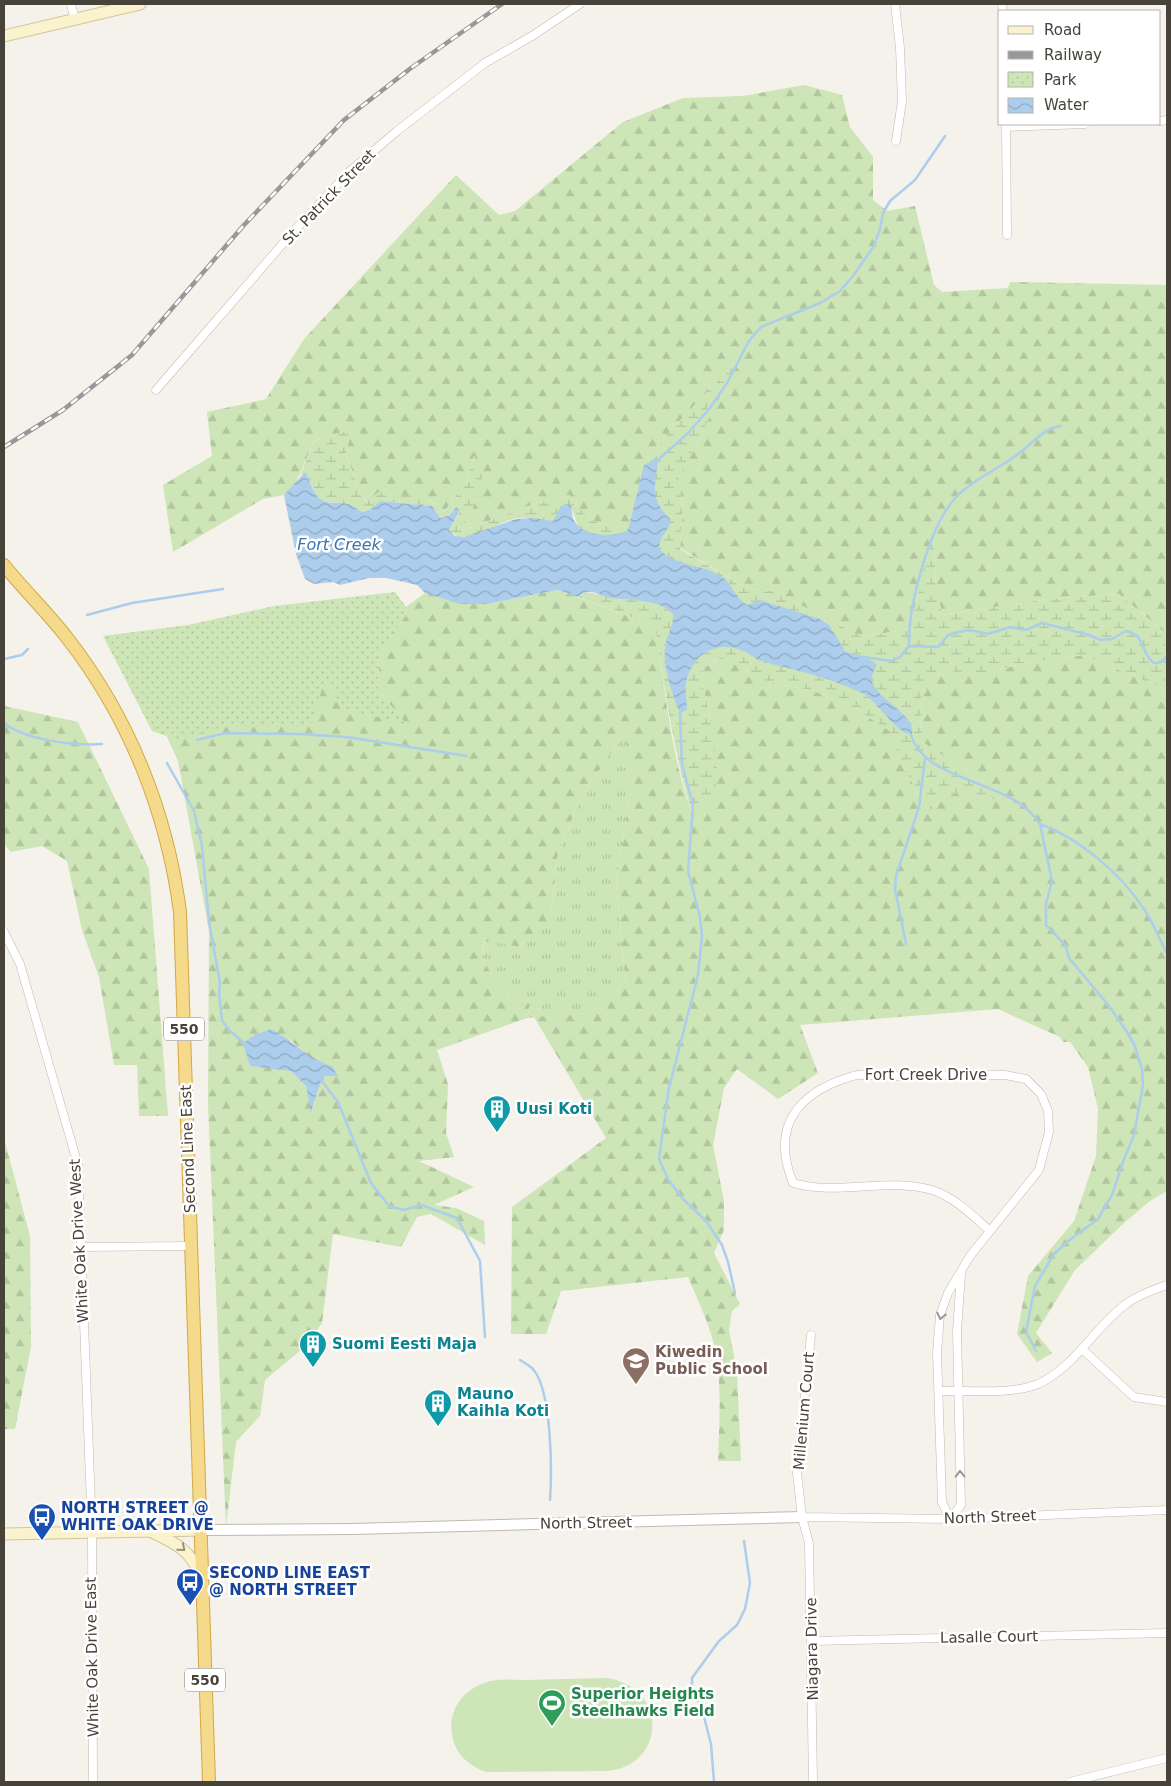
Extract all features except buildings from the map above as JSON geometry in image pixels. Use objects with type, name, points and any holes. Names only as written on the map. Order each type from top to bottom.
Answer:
[{"type":"highway","name":"Second Line East","points":[[4,564],[8,573],[67,638],[113,707],[143,768],[166,832],[174,868],[180,912],[209,1782]]},
{"type":"main road","points":[[4,36],[140,4]]},
{"type":"main road","name":"North Street","points":[[4,1534],[201,1530]]},
{"type":"main road","points":[[148,1531],[177,1543],[184,1548],[196,1563],[202,1578]]},
{"type":"street","points":[[71,4],[75,20]]},
{"type":"street","name":"St. Patrick Street","points":[[156,390],[292,233],[349,172],[397,131],[485,64],[580,4]]},
{"type":"street","points":[[895,4],[900,48],[902,101],[896,141]]},
{"type":"street","points":[[1006,125],[1007,235]]},
{"type":"street","name":"White Oak Drive West","points":[[4,932],[20,964],[78,1164],[92,1532]]},
{"type":"street","name":"Fort Creek Drive","points":[[961,1272],[957,1319],[961,1505],[950,1519],[942,1502],[938,1334],[940,1315],[948,1293],[961,1272],[989,1230],[1039,1170],[1049,1132],[1048,1111],[1041,1094],[1026,1080],[1005,1075],[854,1076],[810,1094],[796,1108],[787,1127],[785,1146],[787,1167],[793,1183],[811,1188],[908,1186],[933,1190],[953,1200],[989,1230]]},
{"type":"street","points":[[82,1247],[192,1246]]},
{"type":"street","points":[[939,1392],[1020,1389],[1038,1384],[1054,1374],[1082,1350],[1125,1305],[1145,1292],[1167,1285]]},
{"type":"street","name":"Millenium Court","points":[[802,1518],[798,1473],[812,1335]]},
{"type":"street","points":[[1082,1350],[1134,1397],[1167,1402]]},
{"type":"street","name":"North Street","points":[[201,1530],[351,1529],[802,1518],[950,1519],[1167,1510]]},
{"type":"street","name":"Niagara Drive","points":[[802,1518],[809,1544],[813,1782]]},
{"type":"street","name":"White Oak Drive East","points":[[92,1532],[93,1782]]},
{"type":"street","name":"Lasalle Court","points":[[811,1641],[1167,1633]]},
{"type":"street","points":[[1070,1782],[1167,1758]]},
{"type":"green space","points":[[804,85],[842,95],[850,127],[873,157],[873,200],[887,211],[915,206],[934,285],[942,292],[1008,288],[1010,282],[1167,285],[1167,629],[1164,632],[1119,594],[1048,599],[943,615],[936,590],[934,538],[909,629],[861,637],[774,591],[748,589],[680,548],[683,507],[679,477],[738,360],[669,432],[644,465],[629,526],[609,526],[594,521],[569,495],[534,504],[461,531],[474,505],[474,456],[466,482],[444,512],[429,499],[368,502],[362,496],[346,455],[351,429],[314,441],[295,485],[284,495],[263,499],[173,552],[163,485],[212,456],[207,412],[266,399],[304,339],[456,175],[499,215],[515,211],[623,122],[683,98],[743,96]]},
{"type":"green space","points":[[740,358],[679,477],[683,507],[680,549],[748,589],[774,591],[862,637],[909,629],[934,536],[936,590],[943,615],[1048,599],[1119,594],[1164,632],[1167,629],[1167,690],[1083,655],[1026,663],[979,675],[941,670],[921,698],[922,742],[1023,806],[962,792],[942,797],[929,812],[901,763],[891,732],[856,709],[814,691],[768,682],[721,657],[705,667],[701,679],[713,729],[718,779],[711,798],[693,817],[675,746],[655,626],[578,597],[585,592],[601,595],[572,509],[557,516],[553,521],[518,518],[474,535],[458,537],[449,530],[460,511],[456,507],[450,515],[440,518],[432,506],[380,501],[371,509],[363,512],[349,504],[322,500],[316,495],[305,473],[300,476],[314,441],[351,429],[346,456],[362,496],[367,502],[378,492],[429,499],[444,512],[466,482],[474,456],[483,473],[474,505],[461,531],[534,504],[569,495],[594,521],[609,526],[629,526],[644,465],[669,432]]},
{"type":"green space","points":[[558,590],[655,626],[674,747],[685,794],[693,817],[713,729],[701,679],[705,667],[722,657],[768,682],[814,691],[856,709],[892,732],[901,763],[929,812],[942,797],[962,792],[1021,805],[922,742],[921,698],[941,670],[979,675],[1026,663],[1083,655],[1167,690],[1167,1191],[1150,1201],[1125,1222],[1075,1270],[1036,1333],[1052,1353],[1037,1362],[1017,1334],[1028,1276],[1074,1221],[1096,1156],[1098,1109],[1088,1067],[1070,1042],[1063,1042],[1060,1037],[998,1009],[800,1025],[818,1073],[778,1099],[737,1069],[724,1088],[713,1145],[724,1201],[724,1230],[714,1253],[740,1304],[732,1311],[729,1330],[737,1372],[741,1461],[718,1461],[720,1393],[716,1353],[708,1324],[688,1277],[561,1291],[546,1334],[511,1334],[512,1207],[606,1138],[534,1017],[591,1013],[601,997],[626,983],[616,882],[631,786],[625,733],[582,795],[558,853],[551,912],[541,933],[522,947],[484,941],[482,957],[500,990],[530,1004],[527,1018],[437,1050],[448,1084],[446,1133],[454,1157],[419,1161],[474,1187],[434,1205],[456,1208],[484,1221],[485,1245],[431,1214],[417,1217],[401,1247],[333,1234],[322,1323],[308,1344],[265,1380],[260,1416],[236,1442],[226,1527],[208,1104],[209,931],[178,761],[167,737],[163,694],[324,677],[406,724],[378,690],[379,656],[405,616],[406,607],[425,593],[460,603],[487,604]],"holes":[[[290,1040],[315,1061],[332,1066],[337,1075],[325,1076],[319,1087],[312,1112],[306,1086],[291,1071]]]},
{"type":"green space","points":[[395,592],[406,607],[405,616],[379,656],[378,690],[407,725],[342,708],[325,678],[311,727],[227,727],[176,739],[152,731],[103,636],[188,625],[274,606]]},
{"type":"green space","points":[[4,706],[78,722],[149,869],[168,1116],[139,1116],[137,1065],[114,1065],[99,977],[82,930],[67,861],[42,846],[11,852],[4,844]]},
{"type":"green space","points":[[626,732],[631,786],[616,882],[626,984],[601,997],[591,1013],[527,1018],[530,1004],[500,990],[482,957],[485,940],[522,947],[551,912],[558,853],[582,795]]},
{"type":"green space","points":[[4,1138],[30,1236],[31,1347],[15,1429],[4,1429]]},
{"type":"green space","name":"Superior Heights Steelhawks Field","points":[[607,1678],[627,1685],[641,1696],[650,1711],[652,1726],[649,1742],[641,1756],[626,1766],[607,1771],[486,1772],[463,1758],[453,1741],[452,1717],[458,1703],[469,1691],[489,1681]]},
{"type":"water","name":"Fort Creek","points":[[655,459],[658,460],[655,486],[656,499],[671,520],[660,541],[659,549],[673,559],[706,569],[721,576],[741,600],[748,605],[760,600],[820,619],[829,625],[845,651],[872,661],[877,665],[872,676],[876,690],[909,721],[912,727],[912,734],[901,730],[895,725],[864,694],[825,678],[758,660],[748,653],[726,647],[716,648],[707,652],[692,667],[686,683],[687,710],[680,713],[665,664],[666,643],[673,614],[660,605],[610,598],[591,592],[585,592],[578,597],[558,590],[487,604],[460,604],[425,593],[417,585],[386,578],[369,578],[340,585],[333,582],[314,584],[305,579],[296,554],[284,495],[305,472],[314,492],[322,500],[349,504],[363,512],[371,509],[380,501],[432,506],[440,518],[450,515],[456,507],[460,510],[449,530],[455,536],[464,537],[516,519],[534,518],[553,521],[561,506],[570,504],[572,515],[579,527],[592,533],[607,535],[627,531],[644,465]]},
{"type":"water","points":[[271,1029],[316,1059],[332,1066],[338,1076],[325,1076],[319,1087],[311,1113],[306,1086],[291,1071],[250,1066],[243,1043],[255,1035]]},
{"type":"waterway","points":[[658,460],[689,432],[710,408],[727,383],[749,341],[761,327],[820,303],[840,291],[874,246],[883,213],[890,201],[915,180],[945,136]]},
{"type":"waterway","points":[[909,646],[912,610],[922,567],[929,546],[947,509],[957,496],[971,484],[1017,455],[1043,433],[1061,426]]},
{"type":"waterway","name":"Fort Creek","points":[[87,615],[132,603],[223,589]]},
{"type":"waterway","name":"Fort Creek","points":[[909,646],[938,647],[948,635],[954,633],[969,630],[988,634],[1010,627],[1026,630],[1042,623],[1086,634],[1101,640],[1112,639],[1126,631],[1137,636],[1152,661],[1156,663],[1161,662],[1167,657]]},
{"type":"waterway","name":"Fort Creek","points":[[856,656],[892,661],[900,657],[909,646]]},
{"type":"waterway","name":"Fort Creek","points":[[4,659],[22,655],[28,649]]},
{"type":"waterway","points":[[680,713],[682,764],[693,805],[688,871],[700,917],[702,936],[698,975],[669,1088],[659,1159],[668,1179],[683,1199],[706,1221],[722,1245],[735,1293]]},
{"type":"waterway","points":[[4,723],[13,729],[37,738],[65,743],[102,744]]},
{"type":"waterway","points":[[197,740],[226,733],[299,734],[347,737],[467,756]]},
{"type":"waterway","points":[[911,735],[920,751],[933,763],[951,773],[1010,798],[1027,809],[1040,824],[1052,881],[1046,904],[1046,925],[1065,945],[1069,958],[1109,1006],[1125,1029],[1134,1044],[1142,1069],[1143,1085],[1134,1135],[1112,1195],[1098,1219],[1054,1254],[1035,1286],[1026,1332],[1036,1351]]},
{"type":"waterway","points":[[906,944],[895,889],[896,876],[919,807],[925,758]]},
{"type":"waterway","points":[[167,763],[194,811],[202,846],[209,922],[220,983],[219,994],[222,1020],[229,1030],[245,1044]]},
{"type":"waterway","points":[[1040,824],[1055,830],[1084,848],[1124,883],[1144,909],[1167,953]]},
{"type":"waterway","points":[[321,1080],[338,1102],[371,1183],[389,1206],[404,1210],[421,1205],[457,1218],[480,1261],[485,1337]]},
{"type":"waterway","points":[[520,1360],[533,1369],[544,1395],[551,1452],[550,1500]]},
{"type":"waterway","points":[[714,1782],[711,1744],[703,1713],[692,1686],[692,1678],[719,1641],[737,1625],[745,1609],[750,1583],[744,1541]]},
{"type":"railway","points":[[4,447],[63,410],[132,355],[244,225],[344,120],[411,68],[502,4]]},
{"type":"place","name":"Uusi Koti","points":[[497,1133]]},
{"type":"place","name":"Suomi Eesti Maja","points":[[313,1368]]},
{"type":"place","name":"Kiwedin Public School","points":[[636,1385]]},
{"type":"place","name":"Mauno Kaihla Koti","points":[[438,1427]]},
{"type":"place","name":"NORTH STREET @ WHITE OAK DRIVE","points":[[42,1541]]},
{"type":"place","name":"SECOND LINE EAST @ NORTH STREET","points":[[190,1606]]},
{"type":"place","name":"Superior Heights Steelhawks Field","points":[[552,1727]]}]
